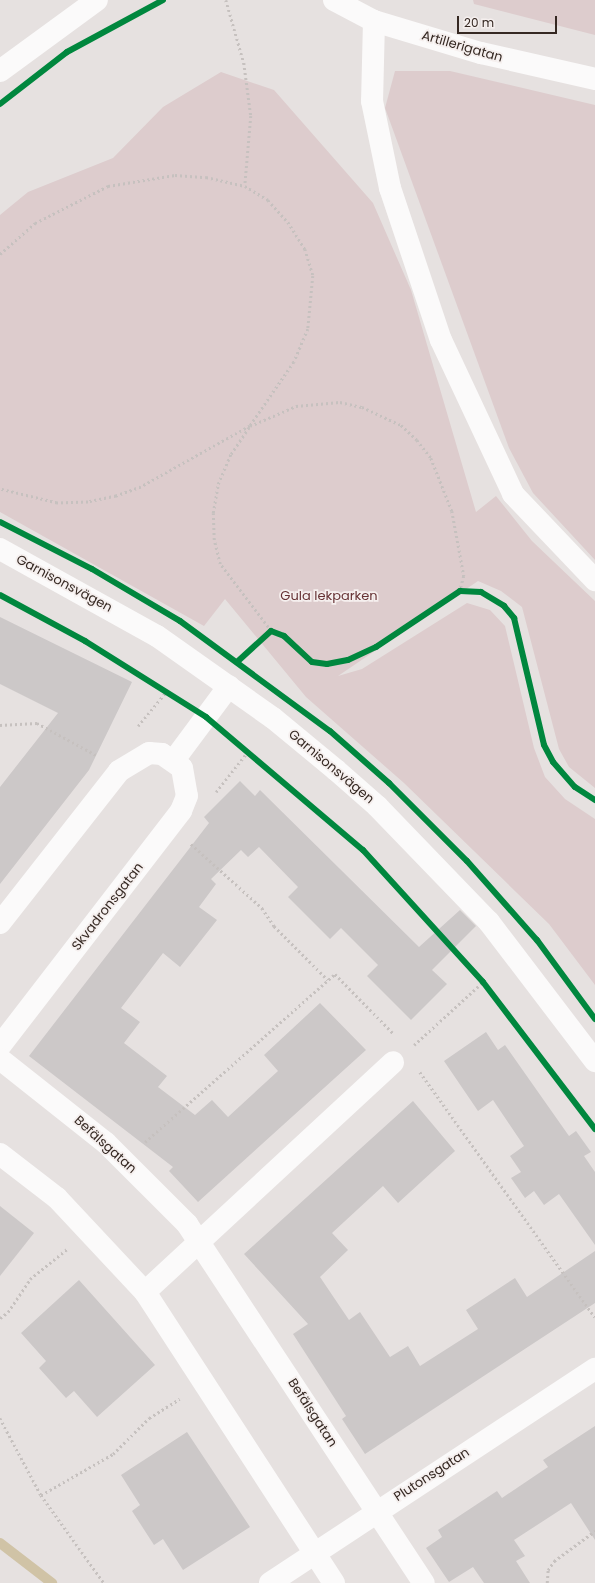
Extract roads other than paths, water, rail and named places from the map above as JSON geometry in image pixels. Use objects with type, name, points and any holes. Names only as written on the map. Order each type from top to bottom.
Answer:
[{"type":"street","points":[[0,71],[97,0]]},
{"type":"street","name":"Artillerigatan","points":[[334,0],[374,21],[481,53],[595,79]]},
{"type":"street","points":[[374,21],[373,108],[390,188],[441,340],[513,494],[595,580]]},
{"type":"street","name":"Garnisonsvägen","points":[[0,549],[134,622],[229,686],[336,770],[423,853],[489,922],[595,1061]]},
{"type":"street","points":[[0,924],[119,771],[149,753],[174,760],[229,686]]},
{"type":"street","name":"Skvadronsgatan","points":[[0,1046],[170,825],[187,796],[186,781],[174,760]]},
{"type":"street","points":[[145,1292],[400,1056]]},
{"type":"street","name":"Befälsgatan","points":[[0,1059],[106,1143],[200,1241],[424,1583]]},
{"type":"street","points":[[0,1154],[57,1198],[145,1292],[334,1583]]},
{"type":"street","name":"Plutonsgatan","points":[[270,1583],[377,1511],[595,1369]]},
{"type":"waterway","points":[[0,1543],[52,1583]]},
{"type":"park label","name":"Gula lekparken","points":[[329,596]]}]
